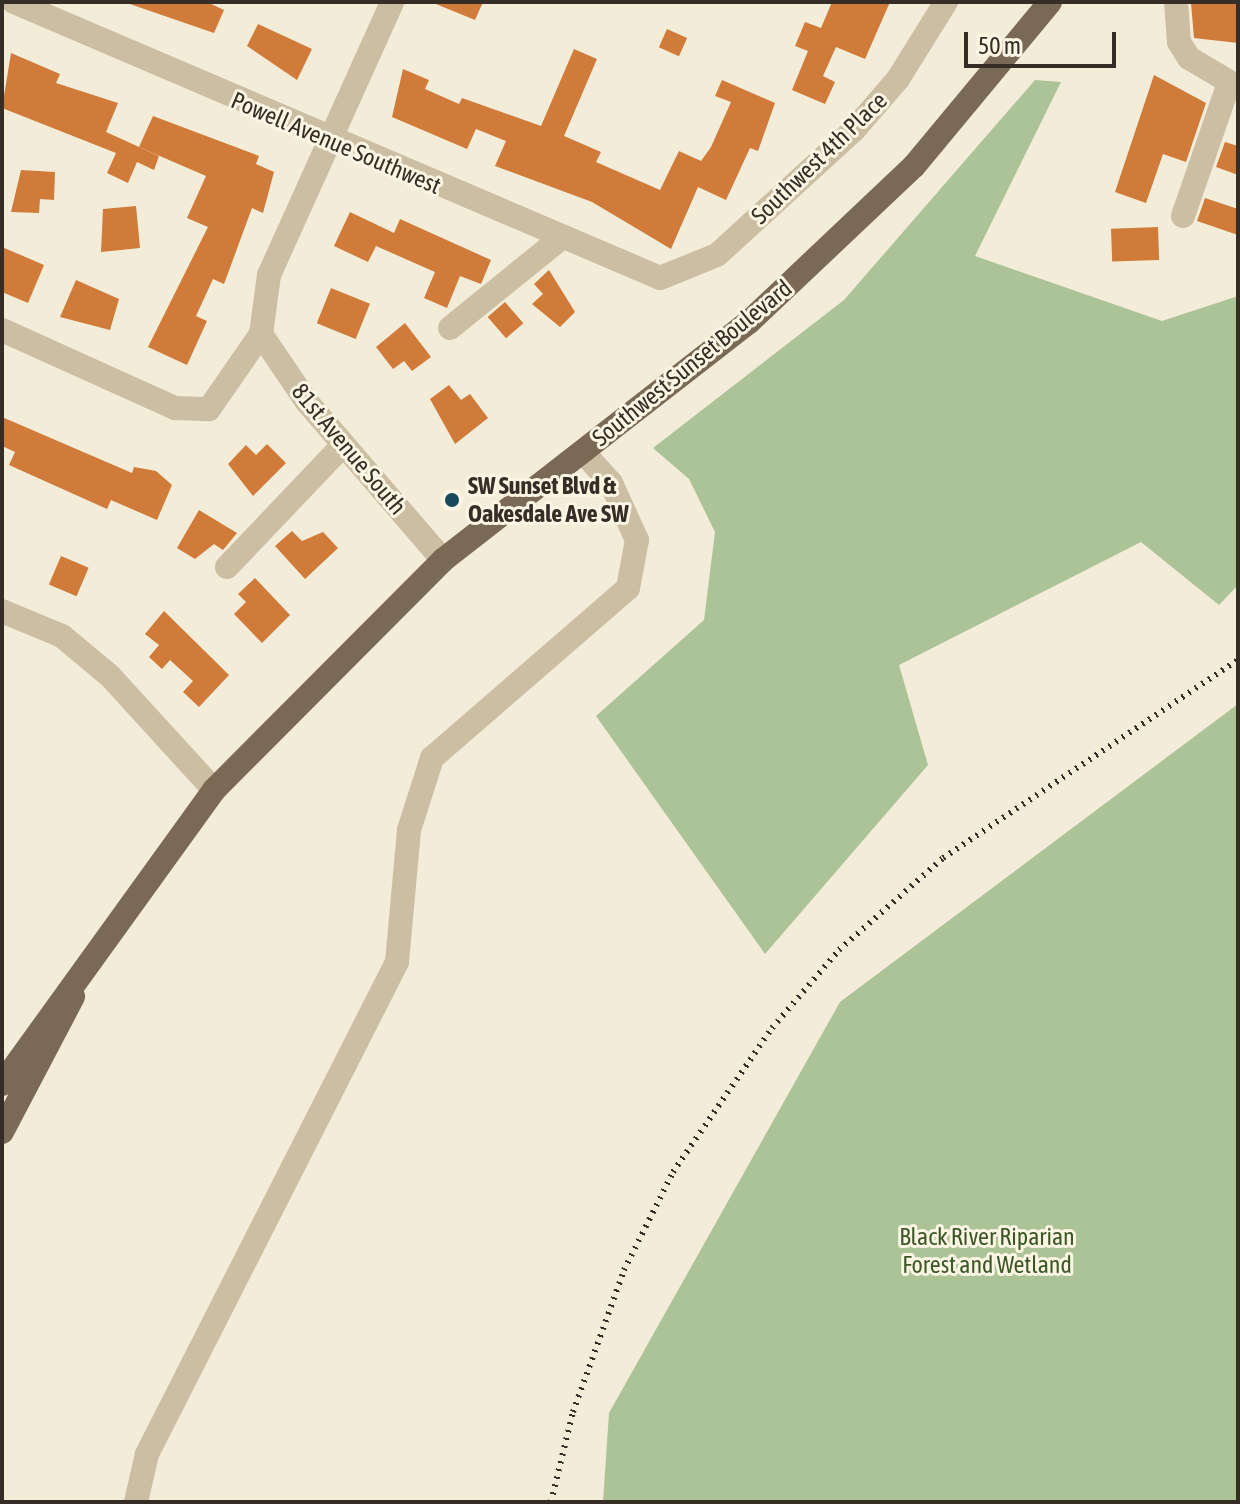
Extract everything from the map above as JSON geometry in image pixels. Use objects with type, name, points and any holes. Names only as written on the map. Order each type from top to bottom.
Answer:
[{"type":"main road","name":"Southwest Sunset Boulevard","points":[[2,1084],[214,790],[443,560],[749,322],[914,166],[1050,2]]},
{"type":"main road","name":"Southwest Sunset Boulevard","points":[[2,1132],[94,955]]},
{"type":"street","name":"Powell Avenue Southwest","points":[[14,2],[330,141],[660,278]]},
{"type":"street","points":[[2,330],[196,412],[219,400],[261,334],[269,275],[392,2]]},
{"type":"street","name":"Southwest 4th Place","points":[[660,278],[717,255],[854,130],[898,79],[946,2]]},
{"type":"street","points":[[1176,2],[1184,50],[1233,85],[1183,216]]},
{"type":"street","points":[[450,328],[560,239]]},
{"type":"street","name":"81st Avenue South","points":[[261,334],[343,445],[443,560]]},
{"type":"street","points":[[227,567],[343,445]]},
{"type":"street","points":[[136,1502],[147,1454],[397,962],[409,830],[432,758],[628,588],[637,540],[611,483],[583,452]]},
{"type":"street","points":[[2,611],[74,646],[214,790]]},
{"type":"green space","points":[[1035,80],[1061,82],[975,256],[1162,321],[1238,296],[1238,585],[1219,605],[1141,542],[899,665],[928,765],[765,954],[596,716],[704,620],[715,532],[689,479],[653,448],[844,300]]},
{"type":"green space","name":"Black River Riparian Forest and Wetland","points":[[1238,704],[1238,1502],[603,1502],[609,1413],[840,1002]]},
{"type":"building","points":[[124,2],[207,2],[224,10],[214,33]]},
{"type":"building","points":[[431,2],[483,2],[475,20]]},
{"type":"building","points":[[832,2],[890,2],[865,59],[836,47],[823,76],[835,82],[825,104],[792,90],[808,51],[795,46],[805,22],[821,28]]},
{"type":"building","points":[[1238,2],[1238,43],[1194,38],[1191,3]]},
{"type":"building","points":[[258,24],[312,49],[297,80],[247,46]]},
{"type":"building","points":[[667,29],[687,38],[679,56],[659,47]]},
{"type":"building","points":[[574,49],[597,59],[564,136],[601,152],[596,162],[660,190],[679,151],[701,161],[711,147],[731,102],[715,96],[722,80],[775,103],[758,151],[750,148],[726,200],[698,187],[671,249],[592,202],[495,166],[506,141],[476,129],[467,149],[392,117],[403,69],[429,80],[425,89],[459,104],[462,98],[541,126]]},
{"type":"building","points":[[11,53],[60,74],[56,83],[118,103],[106,132],[159,156],[154,170],[137,162],[128,183],[107,173],[116,153],[2,108]]},
{"type":"building","points":[[1154,75],[1206,103],[1186,162],[1163,154],[1146,203],[1115,192]]},
{"type":"building","points":[[153,116],[259,156],[256,164],[274,172],[263,213],[252,208],[224,284],[213,279],[196,316],[207,321],[187,365],[148,347],[208,227],[187,218],[206,176],[139,147]]},
{"type":"building","points":[[1225,142],[1238,146],[1238,175],[1216,167]]},
{"type":"building","points":[[21,170],[55,172],[54,200],[40,199],[39,213],[11,212]]},
{"type":"building","points":[[1205,198],[1238,209],[1238,235],[1197,221]]},
{"type":"building","points":[[136,206],[140,248],[101,252],[103,209]]},
{"type":"building","points":[[350,212],[394,233],[400,219],[491,260],[481,284],[460,276],[447,308],[424,298],[435,272],[376,246],[368,262],[334,246]]},
{"type":"building","points":[[1158,227],[1159,260],[1112,262],[1111,229]]},
{"type":"building","points":[[2,247],[44,265],[28,303],[2,292]]},
{"type":"building","points":[[549,270],[575,312],[560,327],[532,304],[543,294],[534,284]]},
{"type":"building","points":[[76,280],[119,299],[110,330],[60,317]]},
{"type":"building","points":[[331,288],[370,304],[356,339],[317,323]]},
{"type":"building","points":[[505,302],[523,323],[506,338],[488,317]]},
{"type":"building","points":[[405,323],[431,357],[412,371],[404,361],[393,369],[376,347]]},
{"type":"building","points":[[449,385],[461,400],[470,394],[488,418],[455,444],[430,399]]},
{"type":"building","points":[[2,417],[132,473],[134,467],[156,471],[172,485],[157,520],[111,500],[107,509],[9,465],[15,452],[2,446]]},
{"type":"building","points":[[267,444],[286,463],[253,496],[228,464],[246,445],[256,455]]},
{"type":"building","points":[[199,510],[237,533],[223,550],[214,544],[195,559],[177,548]]},
{"type":"building","points":[[292,531],[302,541],[323,532],[338,548],[305,579],[275,546]]},
{"type":"building","points":[[61,556],[89,568],[77,596],[49,585]]},
{"type":"building","points":[[255,578],[290,615],[262,643],[234,614],[246,602],[238,594]]},
{"type":"building","points":[[164,611],[229,675],[199,707],[183,692],[193,681],[170,660],[162,669],[149,657],[159,645],[145,634]]},
{"type":"railway","points":[[551,1502],[573,1412],[624,1270],[673,1172],[772,1028],[839,950],[943,858],[1238,660]]},
{"type":"place","name":"SW Sunset Blvd & Oakesdale Ave SW","points":[[452,500]]}]
